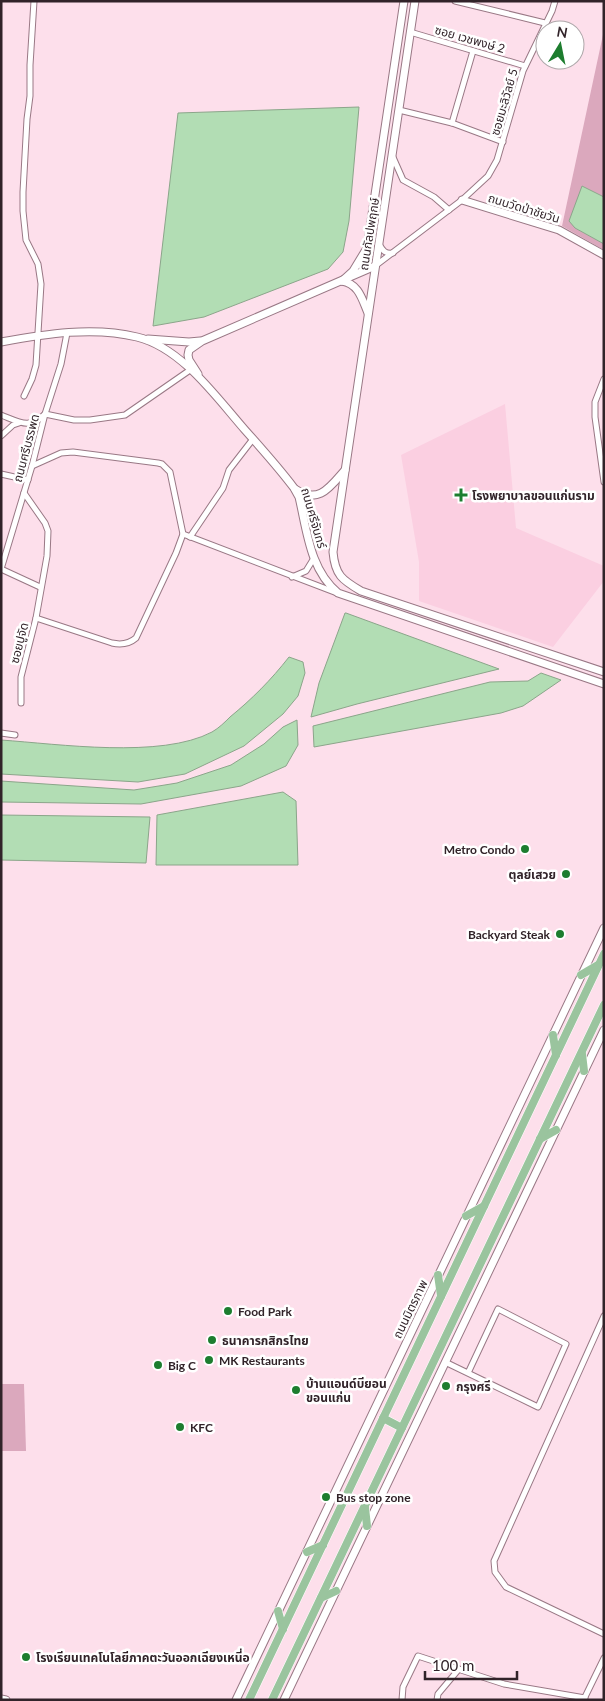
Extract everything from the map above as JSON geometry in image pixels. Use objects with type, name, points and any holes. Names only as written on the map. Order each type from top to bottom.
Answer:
[{"type":"main road","name":"ถนนกัลปพฤกษ์","points":[[342,281],[353,271],[367,248],[404,1]]},
{"type":"main road","name":"ถนนกัลปพฤกษ์","points":[[415,1],[332,552],[334,566],[346,582],[361,591],[604,672]]},
{"type":"main road","points":[[376,191],[386,193]]},
{"type":"main road","name":"ถนนวัดป่าชัยวัน","points":[[462,200],[559,230],[604,255]]},
{"type":"main road","points":[[199,377],[188,355],[189,350],[202,341],[375,266]]},
{"type":"main road","points":[[342,281],[350,282],[355,287],[368,314]]},
{"type":"main road","name":"ถนนศรีจันทร์","points":[[1,342],[68,332],[115,334],[143,339],[169,352],[199,377],[294,488],[314,558],[322,576],[338,593],[604,684]]},
{"type":"main road","points":[[143,339],[202,341]]},
{"type":"main road","points":[[294,488],[302,493],[320,494],[332,485],[345,469]]},
{"type":"main road","name":"ถนนมิตรภาพ","points":[[236,1700],[604,928]]},
{"type":"main road","name":"ถนนมิตรภาพ","points":[[249,1700],[604,954]]},
{"type":"main road","points":[[582,975],[598,965]]},
{"type":"main road","points":[[272,1700],[604,1005]]},
{"type":"main road","points":[[284,1700],[604,1030]]},
{"type":"main road","points":[[553,1035],[556,1055]]},
{"type":"main road","points":[[582,1052],[584,1071]]},
{"type":"main road","points":[[540,1139],[556,1130]]},
{"type":"main road","points":[[466,1216],[484,1205]]},
{"type":"main road","points":[[438,1276],[441,1296]]},
{"type":"main road","points":[[383,1418],[402,1428]]},
{"type":"main road","points":[[365,1506],[367,1526]]},
{"type":"main road","points":[[306,1552],[323,1545]]},
{"type":"main road","points":[[321,1598],[336,1591]]},
{"type":"main road","points":[[278,1612],[283,1629]]},
{"type":"street","points":[[24,396],[36,365],[41,284],[38,264],[26,240],[23,192],[34,1]]},
{"type":"street","points":[[455,1],[535,21]]},
{"type":"street","name":"ซอยมะลิวัลย์ 5","points":[[547,20],[555,1]]},
{"type":"street","name":"ซอย เวชพงษ์ 2","points":[[410,32],[525,66]]},
{"type":"street","name":"ซอยมะลิวัลย์ 5","points":[[375,266],[462,200],[488,176],[497,160],[525,66],[535,44]]},
{"type":"street","points":[[452,123],[473,51]]},
{"type":"street","points":[[399,110],[452,123],[503,142]]},
{"type":"street","points":[[392,154],[403,180],[434,197],[449,210]]},
{"type":"street","points":[[379,243],[387,254],[394,253]]},
{"type":"street","name":"ถนนศรีบรรพด","points":[[1,569],[61,364],[68,332]]},
{"type":"street","points":[[1,436],[13,425],[33,423],[45,414],[74,420],[90,420],[125,414],[190,370]]},
{"type":"street","points":[[604,379],[595,402],[595,416],[604,482]]},
{"type":"street","points":[[1,415],[20,423]]},
{"type":"street","points":[[190,536],[223,488],[229,470],[253,439]]},
{"type":"street","points":[[32,466],[67,452],[162,464],[172,477],[183,534],[176,553],[133,641],[123,644],[112,643],[36,618]]},
{"type":"street","points":[[1,474],[28,480]]},
{"type":"street","name":"ซอยปูจัด","points":[[21,703],[21,678],[36,618],[47,556],[48,531],[45,523],[24,493]]},
{"type":"street","points":[[183,534],[338,593]]},
{"type":"street","points":[[292,577],[306,571],[314,558]]},
{"type":"street","points":[[1,569],[40,587]]},
{"type":"street","points":[[1,733],[15,735]]},
{"type":"street","points":[[446,1362],[468,1373],[538,1407],[566,1344],[498,1309],[468,1373]]},
{"type":"street","points":[[604,1316],[494,1561],[495,1572],[506,1587],[604,1634]]},
{"type":"street","points":[[402,1700],[403,1688],[418,1656],[504,1684],[584,1699],[604,1658]]},
{"type":"street","points":[[437,1700],[438,1694],[458,1669]]},
{"type":"shaded area","points":[[604,30],[604,197],[582,186],[575,228],[604,244],[604,250],[562,226]]},
{"type":"shaded area","points":[[359,107],[349,221],[343,252],[328,269],[204,317],[153,326],[178,113]]},
{"type":"shaded area","points":[[582,186],[604,197],[604,244],[575,228],[569,221]]},
{"type":"shaded area","name":"โรงพยาบาลขอนแก่นราม","points":[[505,404],[516,528],[604,566],[604,581],[553,647],[419,601],[419,562],[401,455]]},
{"type":"shaded area","points":[[345,613],[499,669],[311,717],[319,683]]},
{"type":"shaded area","points":[[289,657],[303,662],[305,673],[298,696],[283,714],[244,746],[185,774],[138,782],[1,774],[1,740],[109,748],[138,747],[166,745],[191,740],[212,732],[254,696]]},
{"type":"shaded area","points":[[541,673],[561,680],[523,706],[501,713],[314,747],[313,726],[490,682],[528,681]]},
{"type":"shaded area","points":[[297,720],[298,745],[286,766],[241,786],[141,804],[1,802],[1,781],[134,790],[177,783],[231,765],[264,744],[283,727]]},
{"type":"shaded area","points":[[283,792],[296,801],[298,865],[156,865],[157,815]]},
{"type":"shaded area","points":[[1,815],[150,817],[146,863],[1,860]]},
{"type":"shaded area","points":[[1,1384],[24,1384],[26,1451],[1,1451]]},
{"type":"place","name":"โรงพยาบาลขอนแก่นราม","points":[[461,495]]},
{"type":"place","name":"Metro Condo","points":[[525,849]]},
{"type":"place","name":"ตุลย์เสวย","points":[[566,874]]},
{"type":"place","name":"Backyard Steak","points":[[560,934]]},
{"type":"place","name":"Food Park","points":[[228,1311]]},
{"type":"place","name":"ธนาคารกสิกรไทย","points":[[212,1340]]},
{"type":"place","name":"MK Restaurants","points":[[209,1360]]},
{"type":"place","name":"Big C","points":[[158,1365]]},
{"type":"place","name":"กรุงศรี","points":[[446,1386]]},
{"type":"place","name":"บ้านแอนด์บียอน ขอนแก่น","points":[[296,1390]]},
{"type":"place","name":"KFC","points":[[180,1427]]},
{"type":"place","name":"Bus stop zone","points":[[326,1497]]},
{"type":"place","name":"โรงเรียนเทคโนโลยีภาคตะวันออกเฉียงเหนี่อ","points":[[26,1657]]}]
